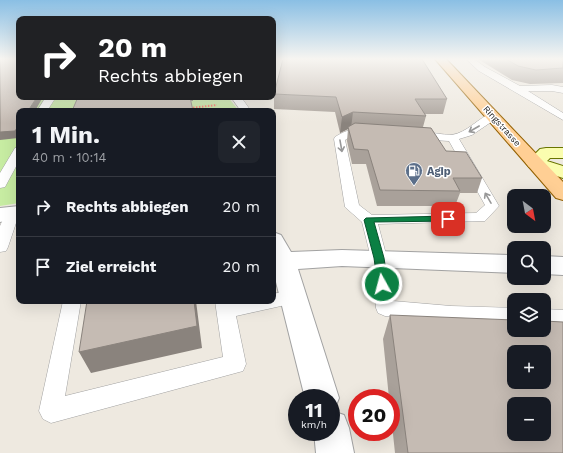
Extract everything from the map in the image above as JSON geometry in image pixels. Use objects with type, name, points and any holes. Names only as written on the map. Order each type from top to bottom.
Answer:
[{"type":"main road","name":"Ringstrasse","points":[[460,80],[563,194]]},
{"type":"street","points":[[535,163],[546,154],[563,153]]},
{"type":"street","points":[[535,163],[563,172]]},
{"type":"street","points":[[319,389],[278,251],[342,258],[379,258],[507,264]]},
{"type":"street","points":[[551,265],[563,266]]},
{"type":"street","points":[[333,441],[335,453]]},
{"type":"lane","points":[[502,80],[563,117]]},
{"type":"lane","points":[[518,89],[552,88],[563,90]]},
{"type":"lane","points":[[405,135],[453,138],[468,132],[493,116]]},
{"type":"lane","points":[[382,134],[351,132],[339,139],[352,207],[369,220],[379,258],[385,308],[451,314],[507,316]]},
{"type":"lane","points":[[369,220],[480,218],[492,206],[453,138]]},
{"type":"lane","points":[[0,184],[16,155]]},
{"type":"lane","points":[[0,247],[10,213]]},
{"type":"lane","points":[[276,299],[293,297]]},
{"type":"lane","points":[[71,304],[51,410],[235,364],[225,306],[240,304]]},
{"type":"lane","points":[[551,317],[563,318]]},
{"type":"path","points":[[188,108],[218,105]]},
{"type":"green space","points":[[0,80],[11,80],[16,91],[16,100],[230,100],[237,108],[16,108],[16,203],[0,206]]},
{"type":"building","points":[[0,80],[16,80],[16,100],[35,100],[30,108],[16,108],[15,131],[0,132]]},
{"type":"building","points":[[278,80],[435,80],[447,99],[415,99],[426,116],[353,112],[342,117],[336,97],[276,94]]},
{"type":"building","points":[[77,100],[191,100],[192,108],[73,108]]},
{"type":"building","points":[[355,123],[431,128],[446,151],[466,152],[482,178],[453,178],[460,191],[380,190],[368,150],[354,149],[348,127]]},
{"type":"building","points":[[87,304],[194,304],[197,326],[79,352]]},
{"type":"building","points":[[390,315],[507,320],[507,337],[551,337],[551,321],[563,322],[563,453],[408,453]]},
{"type":"place","name":"Agip","points":[[414,186]]},
{"type":"route","points":[[382,284],[379,258],[369,220],[448,219]]}]
